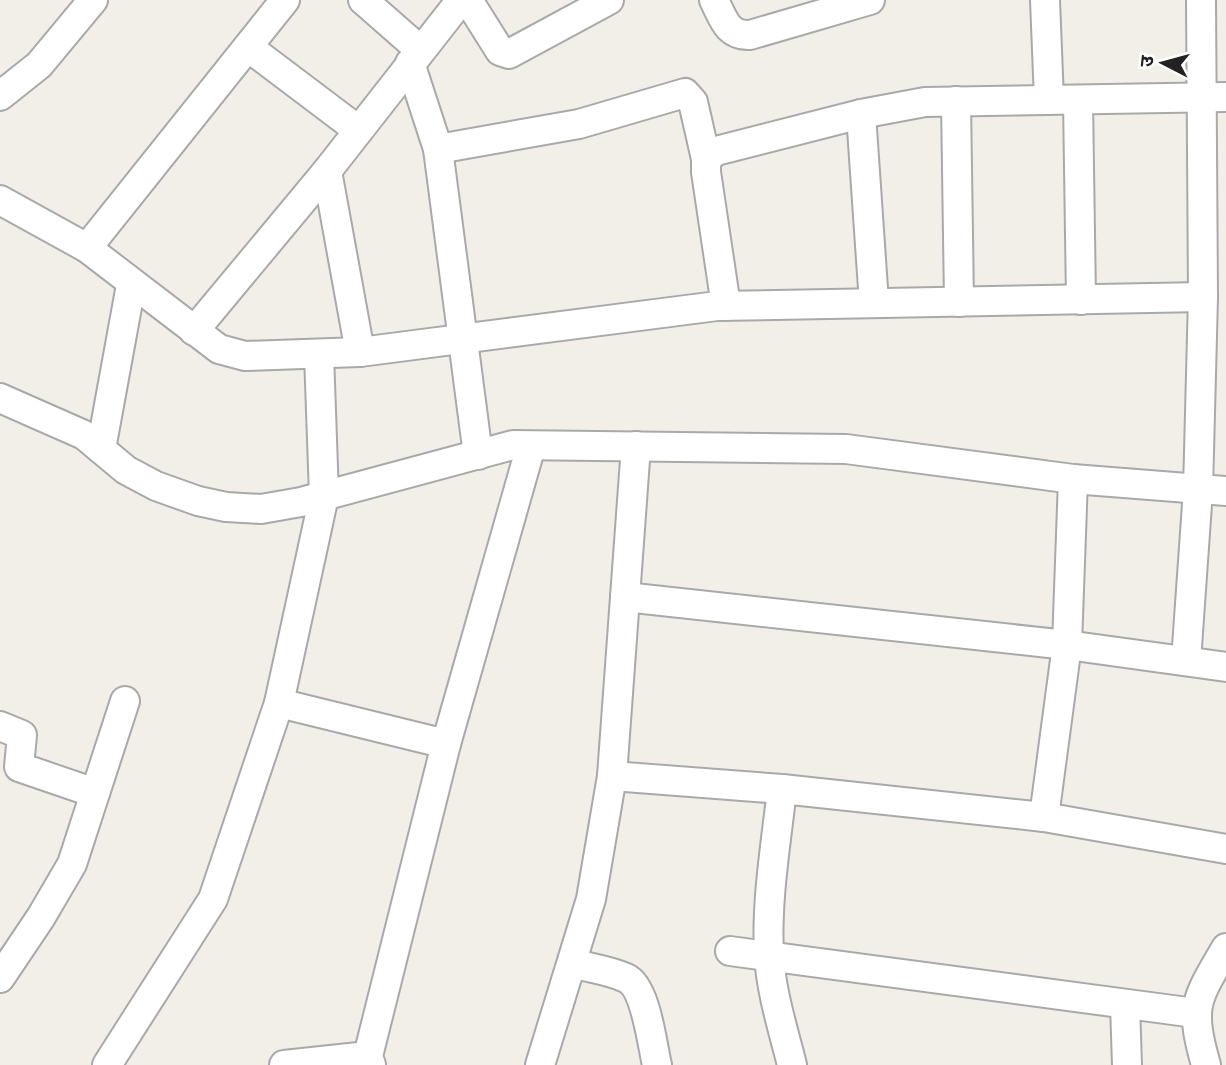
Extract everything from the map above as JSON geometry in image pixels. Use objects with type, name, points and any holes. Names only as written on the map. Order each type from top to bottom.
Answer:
[{"type":"street","points":[[0,96],[38,65],[93,0]]},
{"type":"street","points":[[87,248],[285,0]]},
{"type":"street","points":[[363,0],[415,56],[438,149],[460,337],[478,455]]},
{"type":"street","points":[[194,331],[327,171],[461,0]]},
{"type":"street","points":[[468,0],[500,51],[509,54],[609,0]]},
{"type":"street","points":[[713,0],[731,32],[738,36],[750,35],[870,0]]},
{"type":"street","points":[[1045,0],[1049,100]]},
{"type":"street","points":[[1186,661],[1212,490],[1203,298],[1214,97],[1201,0]]},
{"type":"street","points":[[248,47],[358,130]]},
{"type":"street","points":[[438,149],[568,126],[685,93],[692,102],[706,159],[726,306]]},
{"type":"street","points":[[706,159],[716,151],[861,114],[925,102],[1214,97]]},
{"type":"street","points":[[1078,100],[1081,300]]},
{"type":"street","points":[[956,102],[959,302]]},
{"type":"street","points":[[861,114],[874,303]]},
{"type":"street","points":[[327,171],[360,352]]},
{"type":"street","points":[[0,200],[87,248],[131,285],[219,349],[245,356],[360,352],[460,337],[726,306],[1203,298]]},
{"type":"street","points":[[101,449],[131,285]]},
{"type":"street","points":[[107,1065],[213,899],[279,703],[324,495],[318,354]]},
{"type":"street","points":[[0,398],[84,435],[126,470],[156,486],[198,501],[261,509],[513,446],[846,449],[1073,479],[1212,490]]},
{"type":"street","points":[[284,1065],[370,1061],[446,744],[531,446]]},
{"type":"street","points":[[540,1065],[591,899],[612,776],[636,446]]},
{"type":"street","points":[[1044,817],[1067,645],[1073,479]]},
{"type":"street","points":[[625,597],[1067,645],[1226,667]]},
{"type":"street","points":[[0,978],[61,886],[72,864],[125,701]]},
{"type":"street","points":[[279,703],[446,744]]},
{"type":"street","points":[[0,726],[22,735],[19,767],[95,793]]},
{"type":"street","points":[[612,776],[782,789],[1044,817],[1226,849]]},
{"type":"street","points":[[782,789],[768,922],[769,956],[773,990],[792,1065]]},
{"type":"street","points":[[1206,1065],[1195,1013],[1199,996],[1226,948]]},
{"type":"street","points":[[730,951],[1195,1013]]},
{"type":"street","points":[[572,963],[627,978],[635,985],[641,996],[657,1065]]},
{"type":"street","points":[[1125,1004],[1127,1065]]}]
